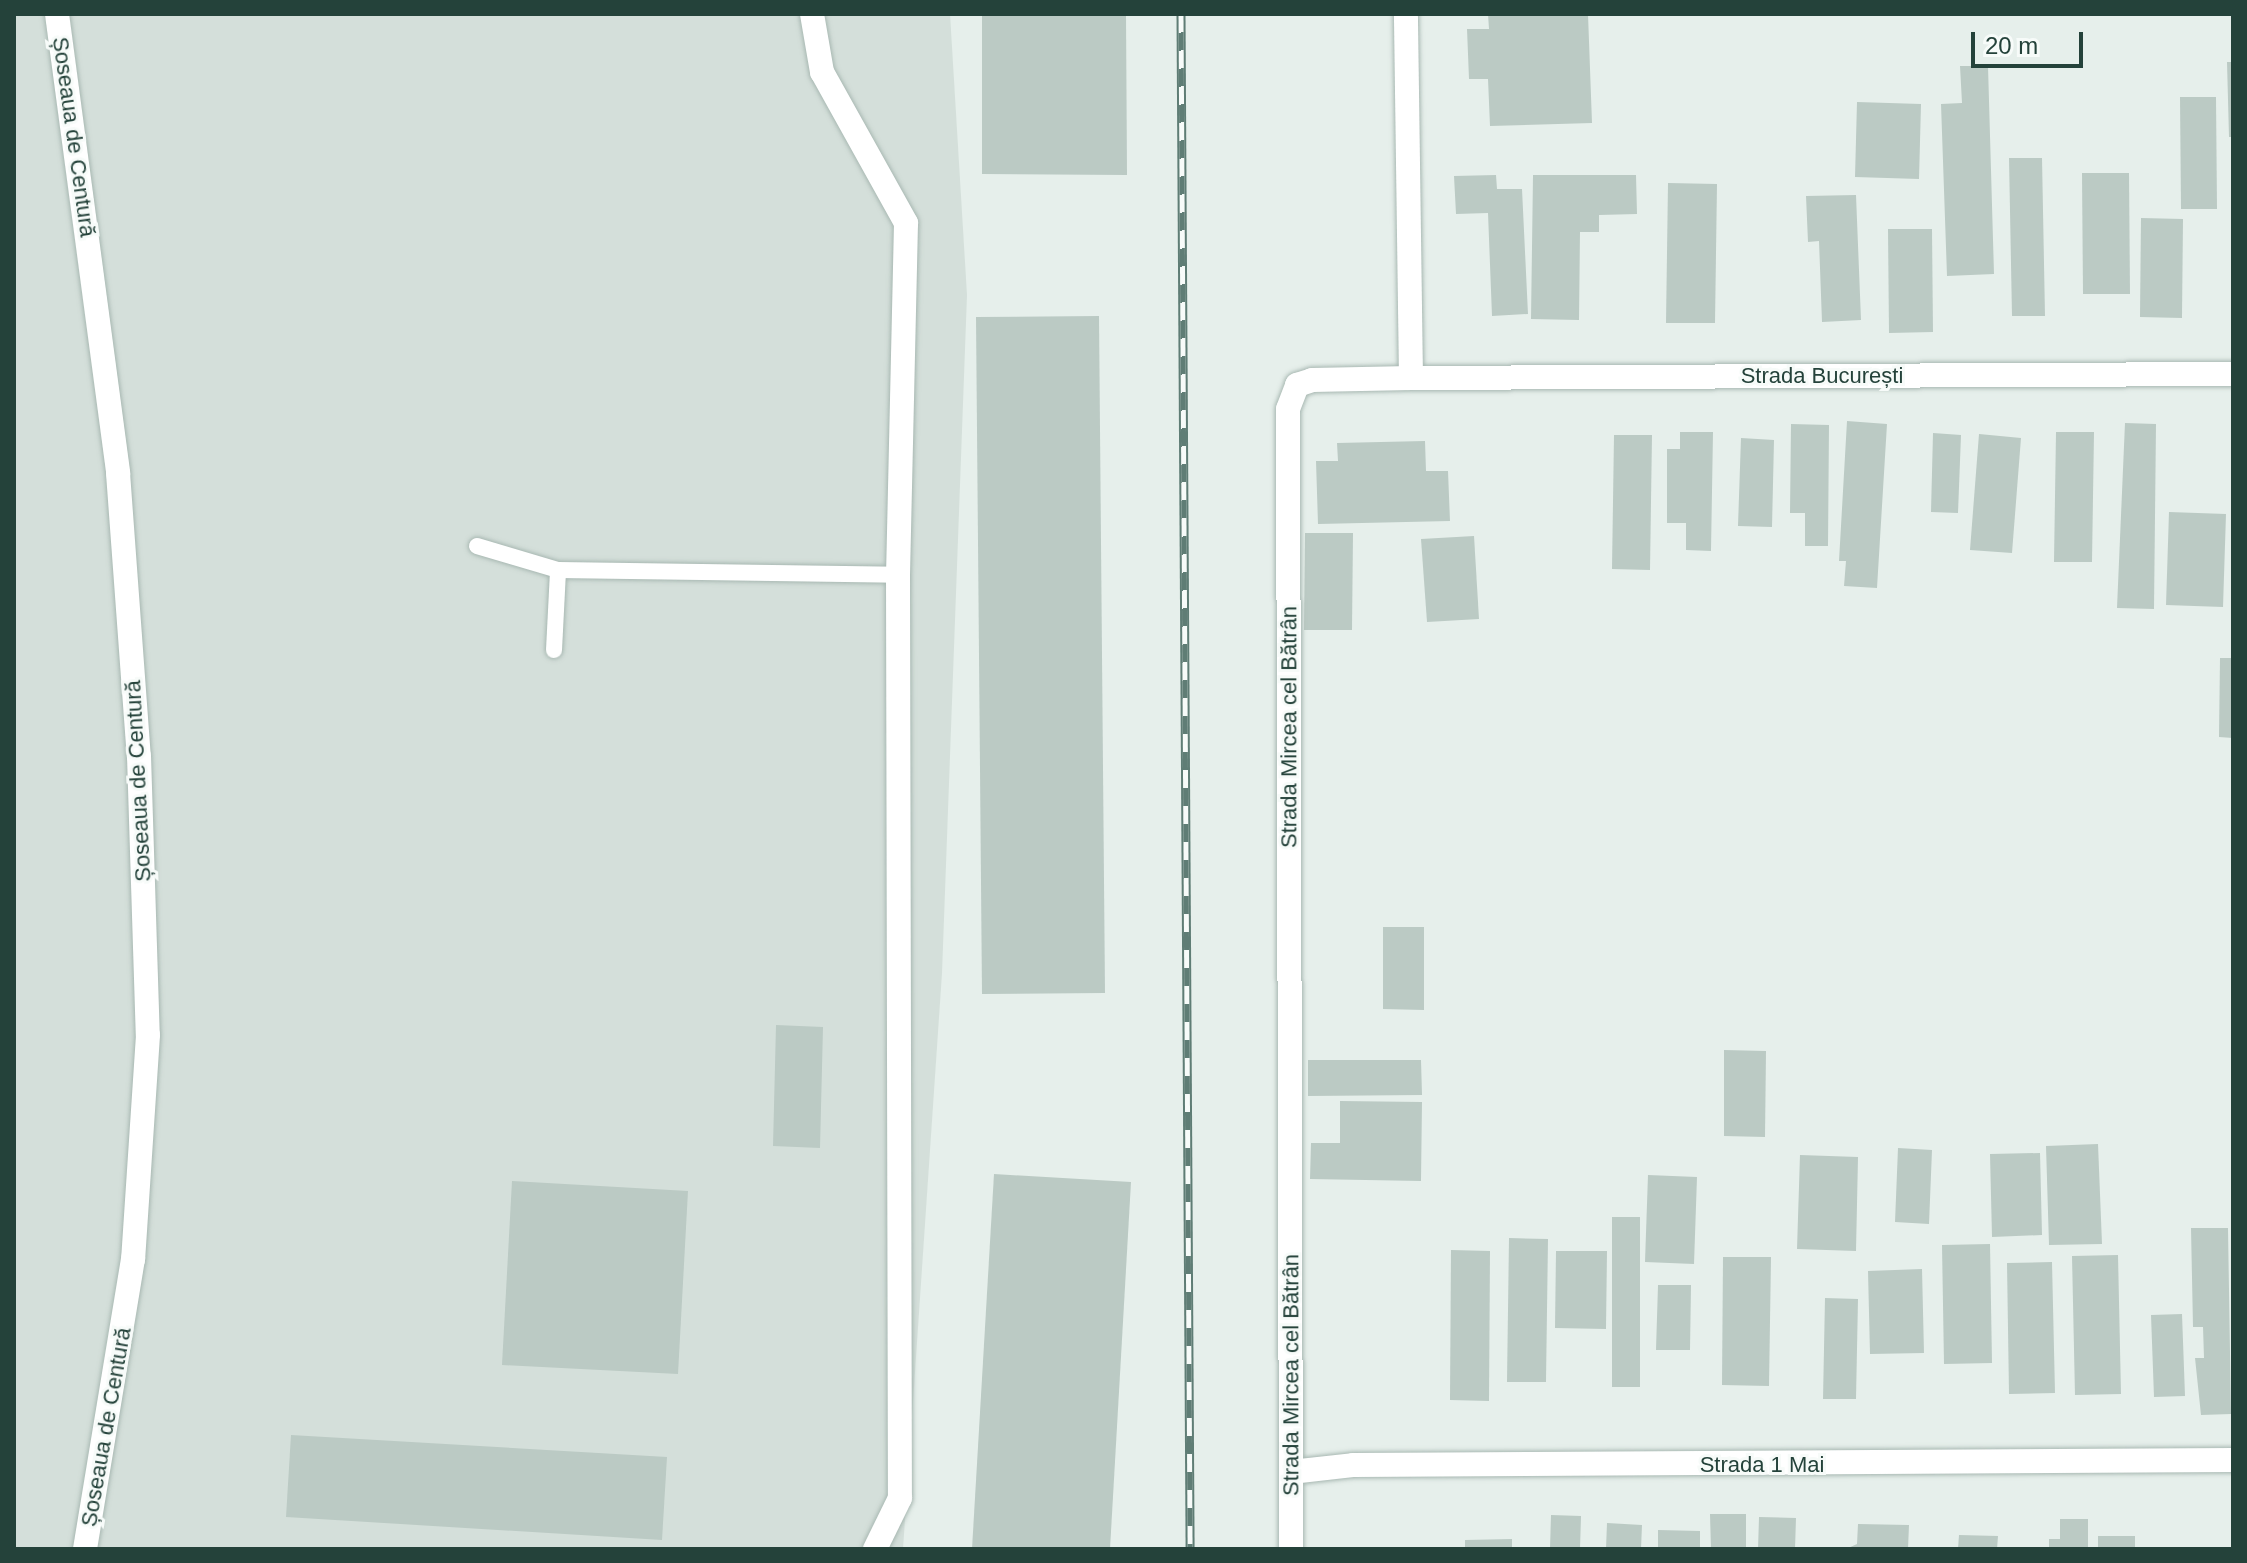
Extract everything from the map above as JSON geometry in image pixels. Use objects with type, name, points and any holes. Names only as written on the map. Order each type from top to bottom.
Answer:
[{"type":"street","name":"Șoseaua de Centură","points":[[57,14],[118,473],[139,756],[148,1035],[133,1259],[85,1549]]},
{"type":"street","points":[[812,14],[822,72],[906,223],[898,575],[900,1498],[875,1549]]},
{"type":"street","points":[[1406,14],[1411,378]]},
{"type":"street","name":"Strada București","points":[[1411,378],[2233,374]]},
{"type":"street","name":"Strada Mircea cel Bătrân","points":[[1291,1549],[1288,409],[1297,385],[1312,380],[1411,378]]},
{"type":"street","name":"Strada 1 Mai","points":[[1291,1472],[1353,1465],[2233,1460]]},
{"type":"lane","points":[[477,546],[558,570],[898,575]]},
{"type":"lane","points":[[554,650],[558,570]]},
{"type":"shaded area","points":[[14,14],[950,14],[967,295],[942,973],[903,1549],[14,1549]]},
{"type":"building","points":[[982,14],[1126,14],[1127,175],[982,174]]},
{"type":"building","points":[[1488,14],[1588,14],[1592,123],[1490,126],[1488,79],[1469,79],[1467,29],[1489,29]]},
{"type":"building","points":[[2227,62],[2233,62],[2233,137],[2229,137]]},
{"type":"building","points":[[1960,66],[1988,66],[1994,274],[1947,276],[1941,104],[1962,103]]},
{"type":"building","points":[[2180,97],[2216,97],[2217,209],[2181,209]]},
{"type":"building","points":[[1857,102],[1921,104],[1919,179],[1855,177]]},
{"type":"building","points":[[2009,158],[2042,158],[2045,316],[2012,316]]},
{"type":"building","points":[[2082,173],[2129,173],[2130,294],[2083,294]]},
{"type":"building","points":[[1496,175],[1497,189],[1522,189],[1528,314],[1492,316],[1488,213],[1456,214],[1454,176]]},
{"type":"building","points":[[1533,175],[1636,175],[1637,214],[1599,215],[1599,232],[1580,232],[1579,320],[1531,319]]},
{"type":"building","points":[[1668,183],[1717,184],[1715,323],[1666,323]]},
{"type":"building","points":[[1856,195],[1861,320],[1822,322],[1819,241],[1808,242],[1806,196]]},
{"type":"building","points":[[2141,218],[2183,219],[2182,318],[2140,317]]},
{"type":"building","points":[[1888,229],[1932,229],[1933,332],[1889,333]]},
{"type":"building","points":[[1099,316],[1105,993],[982,994],[976,317]]},
{"type":"building","points":[[1847,421],[1887,424],[1877,588],[1844,586],[1846,561],[1839,561]]},
{"type":"building","points":[[2125,423],[2156,424],[2154,609],[2117,608]]},
{"type":"building","points":[[1791,424],[1829,425],[1828,546],[1805,546],[1805,513],[1790,513]]},
{"type":"building","points":[[1680,432],[1713,432],[1711,551],[1686,550],[1686,523],[1667,523],[1667,449],[1680,449]]},
{"type":"building","points":[[2056,432],[2094,432],[2092,562],[2054,562]]},
{"type":"building","points":[[1933,433],[1961,435],[1958,513],[1931,512]]},
{"type":"building","points":[[1979,434],[2021,438],[2012,553],[1970,550]]},
{"type":"building","points":[[1614,435],[1652,435],[1650,570],[1612,569]]},
{"type":"building","points":[[1741,438],[1774,440],[1772,527],[1738,526]]},
{"type":"building","points":[[1425,441],[1426,471],[1448,471],[1450,521],[1318,524],[1316,461],[1338,461],[1337,443]]},
{"type":"building","points":[[2169,512],[2226,514],[2223,607],[2166,605]]},
{"type":"building","points":[[1305,533],[1353,533],[1352,630],[1304,630]]},
{"type":"building","points":[[1474,536],[1479,619],[1427,622],[1421,539]]},
{"type":"building","points":[[2220,658],[2233,658],[2233,738],[2219,737]]},
{"type":"building","points":[[1383,927],[1424,927],[1424,1010],[1383,1009]]},
{"type":"building","points":[[776,1025],[823,1027],[820,1148],[773,1146]]},
{"type":"building","points":[[1724,1050],[1766,1051],[1765,1137],[1724,1136]]},
{"type":"building","points":[[1308,1060],[1421,1060],[1422,1095],[1308,1096]]},
{"type":"building","points":[[1340,1101],[1422,1102],[1421,1181],[1310,1179],[1311,1143],[1340,1143]]},
{"type":"building","points":[[2098,1144],[2102,1244],[2049,1245],[2046,1146]]},
{"type":"building","points":[[1898,1148],[1932,1150],[1929,1224],[1895,1222]]},
{"type":"building","points":[[2040,1153],[2042,1235],[1992,1237],[1990,1154]]},
{"type":"building","points":[[1800,1155],[1858,1157],[1856,1251],[1797,1249]]},
{"type":"building","points":[[994,1174],[1131,1182],[1110,1549],[972,1549]]},
{"type":"building","points":[[1648,1175],[1697,1177],[1694,1264],[1645,1262]]},
{"type":"building","points":[[512,1181],[688,1191],[678,1374],[502,1365]]},
{"type":"building","points":[[1612,1217],[1640,1217],[1640,1387],[1612,1387]]},
{"type":"building","points":[[2191,1228],[2228,1228],[2231,1414],[2201,1415],[2195,1358],[2204,1358],[2203,1327],[2193,1327]]},
{"type":"building","points":[[1509,1238],[1548,1239],[1546,1382],[1507,1382]]},
{"type":"building","points":[[1990,1244],[1992,1363],[1944,1364],[1942,1245]]},
{"type":"building","points":[[1451,1250],[1490,1251],[1489,1401],[1450,1400]]},
{"type":"building","points":[[1556,1251],[1607,1251],[1606,1329],[1555,1328]]},
{"type":"building","points":[[2118,1255],[2121,1394],[2075,1395],[2072,1256]]},
{"type":"building","points":[[1723,1257],[1771,1257],[1769,1386],[1722,1385]]},
{"type":"building","points":[[2052,1262],[2055,1393],[2009,1394],[2007,1263]]},
{"type":"building","points":[[1922,1269],[1924,1353],[1870,1354],[1868,1271]]},
{"type":"building","points":[[1658,1285],[1691,1285],[1690,1350],[1656,1350]]},
{"type":"building","points":[[1825,1298],[1858,1299],[1856,1399],[1823,1399]]},
{"type":"building","points":[[2182,1314],[2185,1396],[2154,1397],[2151,1315]]},
{"type":"building","points":[[291,1435],[667,1457],[662,1540],[286,1517]]},
{"type":"building","points":[[1710,1514],[1746,1514],[1746,1549],[1711,1549]]},
{"type":"building","points":[[1551,1515],[1581,1516],[1580,1549],[1550,1549]]},
{"type":"building","points":[[1759,1517],[1796,1518],[1795,1549],[1758,1549]]},
{"type":"building","points":[[2060,1519],[2088,1519],[2088,1549],[2049,1549],[2049,1539],[2060,1539]]},
{"type":"building","points":[[1607,1523],[1642,1525],[1641,1549],[1606,1549]]},
{"type":"building","points":[[1858,1524],[1909,1525],[1908,1549],[1846,1549],[1857,1544]]},
{"type":"building","points":[[1658,1530],[1700,1531],[1700,1549],[1658,1549]]},
{"type":"building","points":[[1959,1535],[1998,1536],[1997,1549],[1958,1549]]},
{"type":"building","points":[[2098,1536],[2135,1536],[2135,1549],[2098,1549]]},
{"type":"building","points":[[1512,1539],[1512,1549],[1465,1549],[1465,1540]]},
{"type":"railway","points":[[1181,14],[1190,1549]]}]
